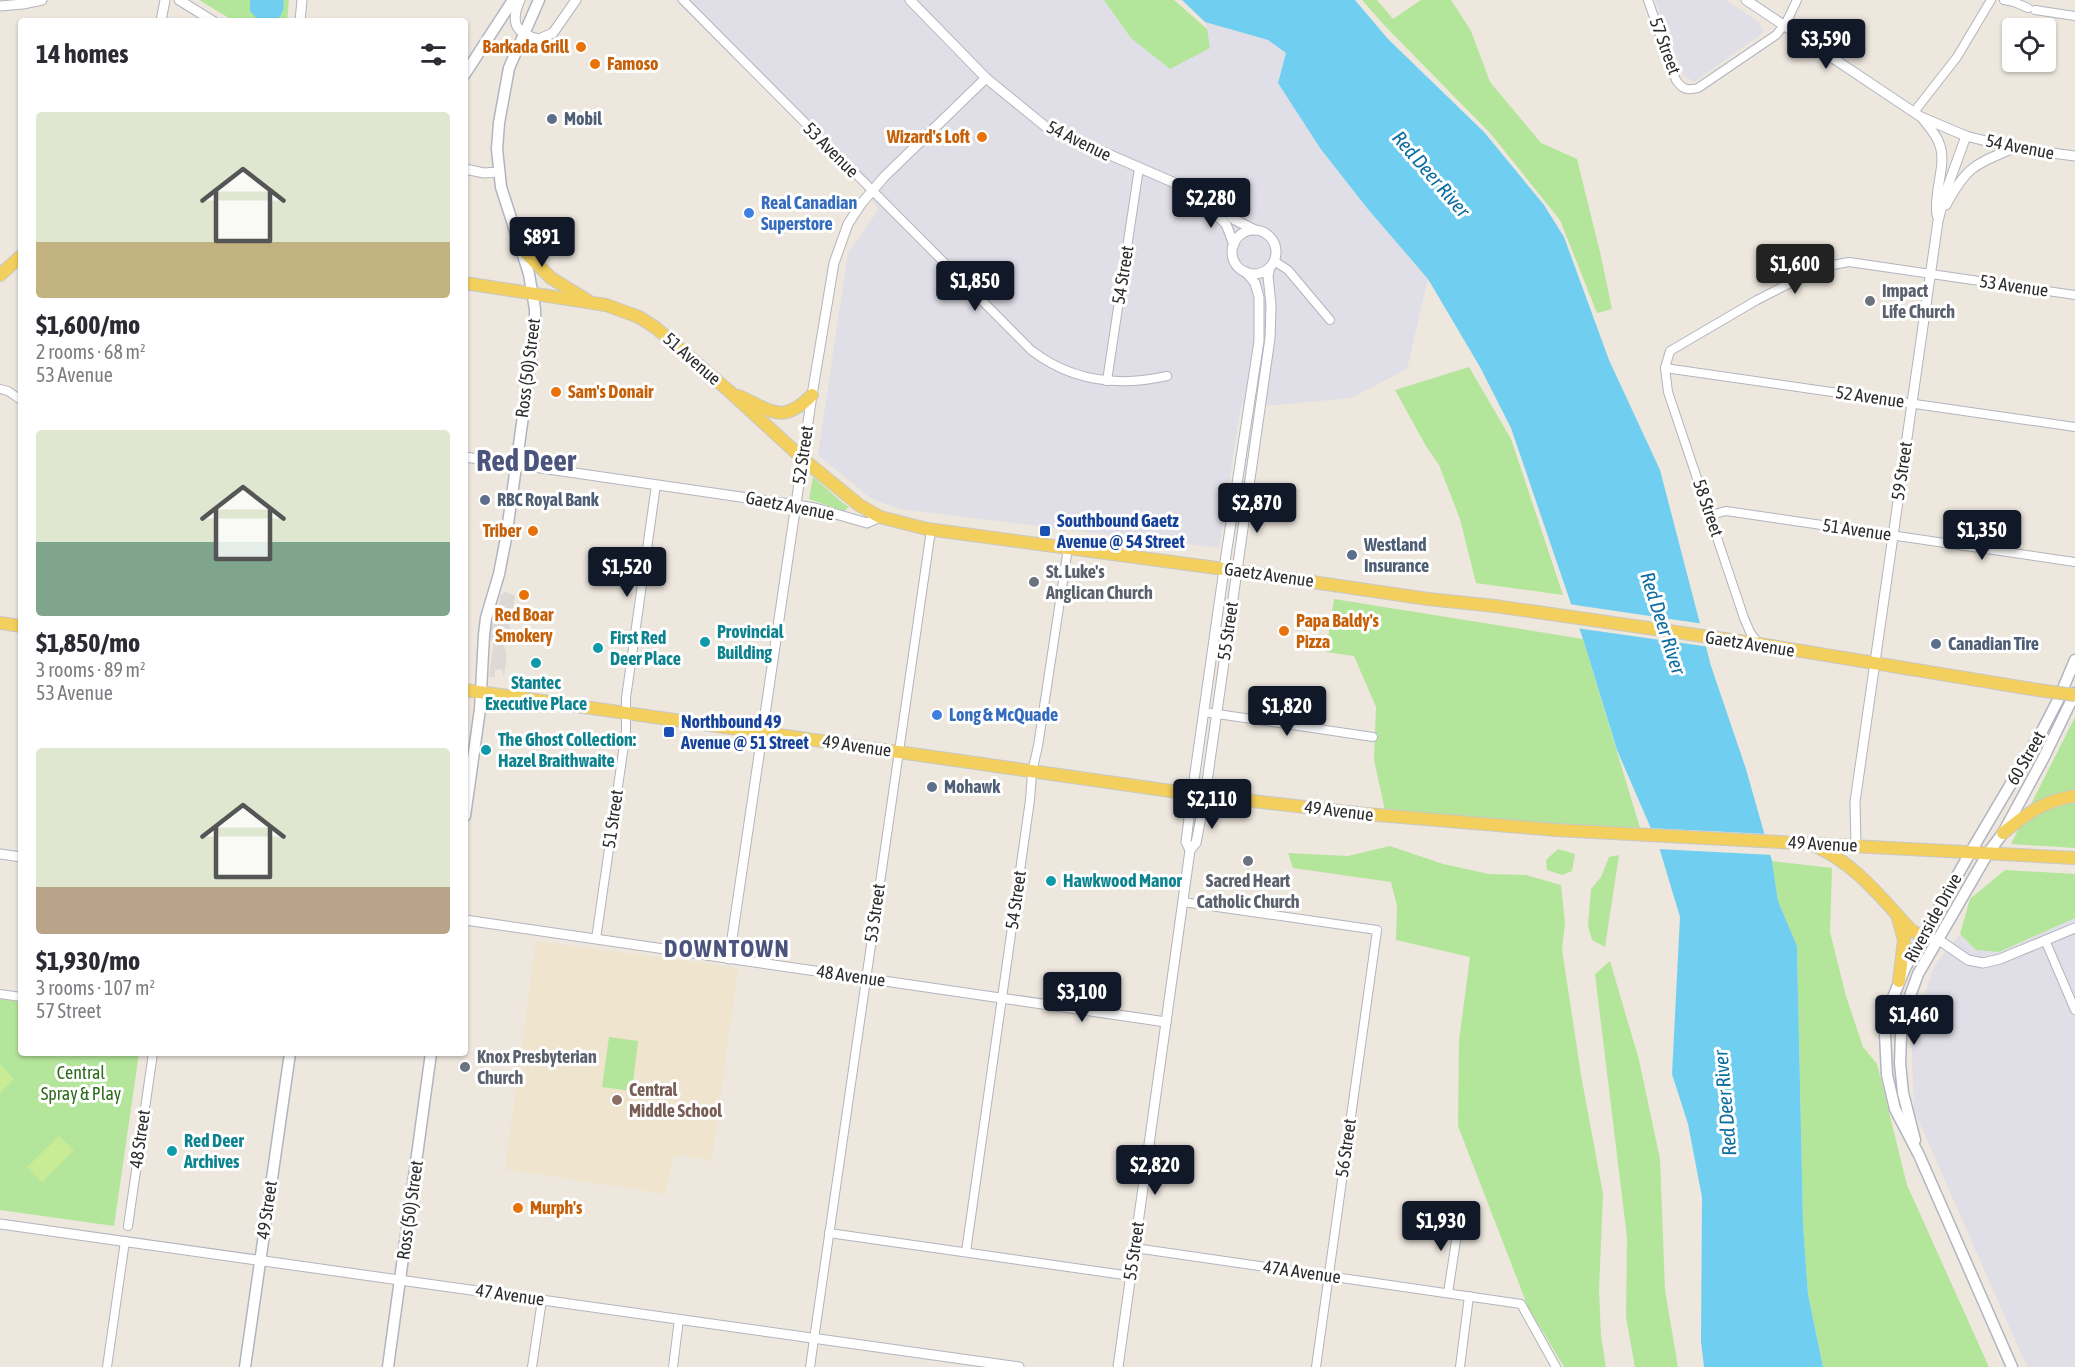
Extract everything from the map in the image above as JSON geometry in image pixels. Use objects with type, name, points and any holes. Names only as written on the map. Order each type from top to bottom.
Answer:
[{"type":"main road","points":[[468,69],[513,0]]},
{"type":"main road","name":"Ross (50) Street","points":[[468,793],[481,693],[485,626],[502,562],[535,330],[534,294],[506,206],[497,149],[503,92],[509,68],[539,0]]},
{"type":"main road","points":[[521,248],[551,278],[591,302]]},
{"type":"main road","points":[[0,275],[18,259]]},
{"type":"main road","name":"51 Avenue","points":[[468,283],[591,302],[616,308],[652,325],[803,459],[859,505],[880,518]]},
{"type":"main road","points":[[729,391],[783,413],[796,410],[812,395]]},
{"type":"main road","name":"Gaetz Avenue","points":[[880,518],[931,530],[1428,599],[1495,606],[1759,644],[2038,690],[2075,694]]},
{"type":"main road","points":[[0,623],[18,626]]},
{"type":"main road","name":"60 Street","points":[[1970,853],[2046,723],[2075,660]]},
{"type":"main road","name":"49 Avenue","points":[[468,691],[1206,796],[1418,820],[1556,830],[2075,858]]},
{"type":"main road","name":"60 Street","points":[[1988,853],[2003,833],[2075,694]]},
{"type":"main road","points":[[2003,833],[2030,812],[2055,799],[2075,796]]},
{"type":"main road","points":[[1807,843],[1834,855],[1850,866],[1911,930],[1922,938]]},
{"type":"main road","name":"Riverside Drive","points":[[1970,853],[1899,981],[1885,1034],[1886,1065],[1895,1109],[1919,1155],[2012,1367]]},
{"type":"main road","name":"Riverside Drive","points":[[1919,1155],[1903,1093],[1900,1063],[1901,1035],[1906,1007],[1918,974],[1988,853]]},
{"type":"main road","points":[[1897,914],[1904,940],[1899,981]]},
{"type":"main road","name":"49 Street","points":[[245,1367],[290,1056]]},
{"type":"main road","name":"Ross (50) Street","points":[[388,1367],[431,1056]]},
{"type":"main road","points":[[1886,1065],[1900,1063]]},
{"type":"street","points":[[0,6],[42,0]]},
{"type":"street","points":[[162,18],[165,0]]},
{"type":"street","points":[[179,0],[208,18]]},
{"type":"street","points":[[300,18],[302,0]]},
{"type":"street","points":[[520,0],[514,19],[517,27],[523,34],[539,39],[546,37],[559,25],[576,0]]},
{"type":"street","name":"53 Avenue","points":[[682,0],[1031,350],[1049,363],[1083,378],[1143,381],[1167,376]]},
{"type":"street","name":"54 Avenue","points":[[910,0],[986,78],[1046,127],[1184,188],[1213,206],[1220,206],[1235,220],[1255,230]]},
{"type":"street","name":"57 Street","points":[[1648,0],[1674,74],[1679,84],[1685,89],[1694,90],[1702,86],[1773,38],[1784,26]]},
{"type":"street","points":[[1746,0],[1917,114],[1937,138],[1941,150],[1935,203],[1938,221]]},
{"type":"street","points":[[1784,26],[1797,0]]},
{"type":"street","points":[[1917,114],[1957,57],[1991,0]]},
{"type":"street","points":[[2004,0],[2032,9],[2075,16]]},
{"type":"street","name":"52 Street","points":[[729,959],[812,395],[837,250],[855,213],[872,191],[986,78]]},
{"type":"street","name":"54 Avenue","points":[[1917,114],[1966,136],[2014,148],[2075,156]]},
{"type":"street","name":"59 Street","points":[[1856,845],[1855,801],[1938,221],[1966,136]]},
{"type":"street","points":[[1938,221],[1958,183],[1970,169],[2014,148]]},
{"type":"street","name":"54 Street","points":[[1107,381],[1139,168]]},
{"type":"street","points":[[468,169],[499,172]]},
{"type":"street","name":"54 Avenue","points":[[1213,206],[1214,213],[1226,224],[1234,245]]},
{"type":"street","points":[[1255,230],[1263,232],[1273,241],[1276,254],[1272,264],[1259,273],[1246,272],[1236,264],[1233,251],[1234,245],[1242,234],[1255,230]]},
{"type":"street","name":"53 Avenue","points":[[1665,368],[1668,355],[1677,345],[1822,267],[1849,262],[2075,295]]},
{"type":"street","points":[[1272,264],[1288,270],[1330,320]]},
{"type":"street","name":"55 Street","points":[[1118,1367],[1190,850],[1196,843],[1206,796],[1238,571],[1270,338],[1271,305],[1268,276],[1272,264]]},
{"type":"street","name":"55 Street","points":[[1190,850],[1186,842],[1192,794],[1260,326],[1257,288],[1246,272]]},
{"type":"street","name":"52 Avenue","points":[[1665,368],[2075,427]]},
{"type":"street","name":"58 Street","points":[[1665,368],[1668,392],[1744,618],[1759,644]]},
{"type":"street","points":[[0,389],[18,398]]},
{"type":"street","name":"Gaetz Avenue","points":[[468,458],[815,508],[867,523],[880,518]]},
{"type":"street","name":"51 Street","points":[[596,939],[626,731],[626,698],[656,484]]},
{"type":"street","name":"51 Avenue","points":[[1711,515],[1726,511],[2075,562]]},
{"type":"street","name":"53 Street","points":[[810,1367],[931,530]]},
{"type":"street","name":"54 Street","points":[[966,1252],[1030,800],[1032,772],[1068,548]]},
{"type":"street","points":[[1204,712],[1373,737]]},
{"type":"street","points":[[0,854],[18,857]]},
{"type":"street","name":"56 Street","points":[[1183,902],[1377,930],[1316,1367]]},
{"type":"street","name":"48 Avenue","points":[[468,920],[1166,1022]]},
{"type":"street","points":[[1922,938],[1939,940],[1968,960],[1983,963],[2000,959],[2075,928]]},
{"type":"street","points":[[2045,940],[2075,1010]]},
{"type":"street","points":[[0,994],[18,997]]},
{"type":"street","name":"48 Street","points":[[128,1226],[153,1056]]},
{"type":"street","points":[[1448,1293],[1459,1221]]},
{"type":"street","name":"47 Avenue","points":[[0,1224],[1019,1367]]},
{"type":"street","points":[[829,1233],[1131,1276]]},
{"type":"street","points":[[107,1367],[125,1241]]},
{"type":"street","name":"47A Avenue","points":[[1135,1248],[1470,1296]]},
{"type":"street","points":[[1460,1367],[1470,1296],[1521,1304],[1556,1367]]},
{"type":"street","points":[[532,1367],[542,1300]]},
{"type":"street","points":[[672,1367],[679,1319]]},
{"type":"shaded area","points":[[675,0],[1104,0],[1131,38],[1207,29],[1205,22],[1268,40],[1286,54],[1278,83],[1320,148],[1367,208],[1428,279],[1407,369],[1351,398],[1275,405],[1241,405],[1219,548],[900,509],[872,499],[818,455],[848,253],[879,209],[859,183]]},
{"type":"shaded area","points":[[1655,0],[1726,0],[1759,22],[1764,32],[1694,82],[1682,74]]},
{"type":"shaded area","points":[[505,591],[515,596],[513,610],[506,619],[511,629],[510,636],[503,644],[507,655],[504,677],[502,669],[495,670],[495,677],[489,677],[493,641],[489,640],[493,614],[498,614],[500,596]]},
{"type":"shaded area","points":[[2075,918],[2075,1367],[2027,1367],[1914,1110],[1911,1032],[1935,965],[1960,934],[1976,950],[1999,952]]},
{"type":"shaded area","name":"Central Middle School","points":[[536,941],[738,968],[712,1161],[683,1155],[674,1157],[665,1194],[505,1169]]},
{"type":"green space","points":[[199,0],[289,0],[287,18],[229,18]]},
{"type":"green space","points":[[1104,0],[1174,0],[1207,29],[1210,48],[1170,69],[1131,38]]},
{"type":"green space","points":[[1362,0],[1377,0],[1393,19],[1421,0],[1451,0],[1471,31],[1490,82],[1541,143],[1577,159],[1612,309],[1597,313],[1560,220],[1491,134]]},
{"type":"green space","points":[[1469,367],[1511,439],[1563,595],[1476,583],[1460,519],[1439,465],[1395,390]]},
{"type":"green space","points":[[813,477],[849,507],[844,511],[809,499]]},
{"type":"green space","points":[[1334,599],[1583,639],[1640,828],[1459,820],[1385,810],[1374,760],[1376,707],[1354,656],[1326,652]]},
{"type":"green space","points":[[2075,717],[2075,848],[2011,844]]},
{"type":"green space","points":[[1390,846],[1443,864],[1489,874],[1526,875],[1561,885],[1565,923],[1562,949],[1581,1075],[1603,1194],[1599,1290],[1601,1336],[1606,1367],[1564,1367],[1528,1307],[1458,1126],[1459,1041],[1470,957],[1396,940],[1397,906],[1391,882],[1293,868],[1288,853],[1348,856]]},
{"type":"green space","points":[[1558,849],[1575,854],[1572,871],[1562,875],[1547,870],[1546,860]]},
{"type":"green space","points":[[1619,855],[1605,947],[1592,940],[1588,926],[1591,889],[1601,877],[1609,857]]},
{"type":"green space","points":[[1772,861],[1832,868],[1830,932],[1846,996],[1863,1047],[1877,1064],[1907,1185],[1989,1367],[1823,1367],[1808,1294],[1803,1224],[1797,946],[1778,901]]},
{"type":"green space","points":[[2005,870],[2075,874],[2075,918],[1999,952],[1976,950],[1960,934],[1970,899]]},
{"type":"green space","points":[[1610,961],[1639,1060],[1660,1159],[1665,1290],[1678,1367],[1635,1367],[1626,1317],[1627,1237],[1595,974]]},
{"type":"green space","name":"Central Spray & Play","points":[[0,999],[18,1002],[18,1056],[139,1056],[114,1226],[0,1210]]},
{"type":"green space","points":[[609,1037],[638,1041],[632,1091],[602,1087]]},
{"type":"green space","points":[[0,1064],[14,1079],[0,1093]]},
{"type":"green space","points":[[59,1136],[74,1150],[42,1182],[27,1167]]},
{"type":"water","points":[[250,0],[283,0],[284,7],[278,18],[256,18],[250,11]]},
{"type":"water","name":"Red Deer River","points":[[1182,0],[1355,0],[1388,39],[1484,132],[1544,205],[1564,237],[1609,360],[1660,470],[1711,666],[1746,769],[1772,861],[1778,901],[1797,946],[1803,1224],[1808,1294],[1823,1367],[1704,1367],[1701,1341],[1702,1197],[1688,1124],[1672,1074],[1680,917],[1659,847],[1617,750],[1583,639],[1511,428],[1480,367],[1428,279],[1367,208],[1320,148],[1278,83],[1286,53],[1268,40],[1205,22]]},
{"type":"pier","points":[[1568,604],[1704,624],[1710,647],[1576,628]]},
{"type":"pier","points":[[1648,828],[1767,834],[1773,855],[1657,849]]},
{"type":"place","name":"Barkada Grill","points":[[581,47]]},
{"type":"place","name":"Famoso","points":[[595,64]]},
{"type":"place","name":"Mobil","points":[[552,119]]},
{"type":"place","name":"Wizard's Loft","points":[[982,137]]},
{"type":"place","name":"Real Canadian Superstore","points":[[749,213]]},
{"type":"place","name":"Impact Life Church","points":[[1870,301]]},
{"type":"place","name":"Sam's Donair","points":[[556,392]]},
{"type":"place","name":"RBC Royal Bank","points":[[485,500]]},
{"type":"place","name":"Triber","points":[[533,531]]},
{"type":"place","name":"Southbound Gaetz Avenue @ 54 Street","points":[[1045,531]]},
{"type":"place","name":"Westland Insurance","points":[[1352,555]]},
{"type":"place","name":"St. Luke's Anglican Church","points":[[1034,582]]},
{"type":"place","name":"Red Boar Smokery","points":[[524,595]]},
{"type":"place","name":"Papa Baldy's Pizza","points":[[1284,631]]},
{"type":"place","name":"Provincial Building","points":[[705,642]]},
{"type":"place","name":"Canadian Tire","points":[[1936,644]]},
{"type":"place","name":"First Red Deer Place","points":[[598,648]]},
{"type":"place","name":"Stantec Executive Place","points":[[536,663]]},
{"type":"place","name":"Long & McQuade","points":[[937,715]]},
{"type":"place","name":"Northbound 49 Avenue @ 51 Street","points":[[669,732]]},
{"type":"place","name":"The Ghost Collection: Hazel Braithwaite","points":[[486,750]]},
{"type":"place","name":"Mohawk","points":[[932,787]]},
{"type":"place","name":"Sacred Heart Catholic Church","points":[[1248,861]]},
{"type":"place","name":"Hawkwood Manor","points":[[1051,881]]},
{"type":"place","name":"Knox Presbyterian Church","points":[[465,1067]]},
{"type":"place","name":"Central Middle School","points":[[617,1100]]},
{"type":"place","name":"Red Deer Archives","points":[[172,1151]]},
{"type":"place","name":"Murph's","points":[[518,1208]]},
{"type":"district","name":"Red Deer","points":[[526,461]]},
{"type":"district","name":"DOWNTOWN","points":[[727,949]]}]
